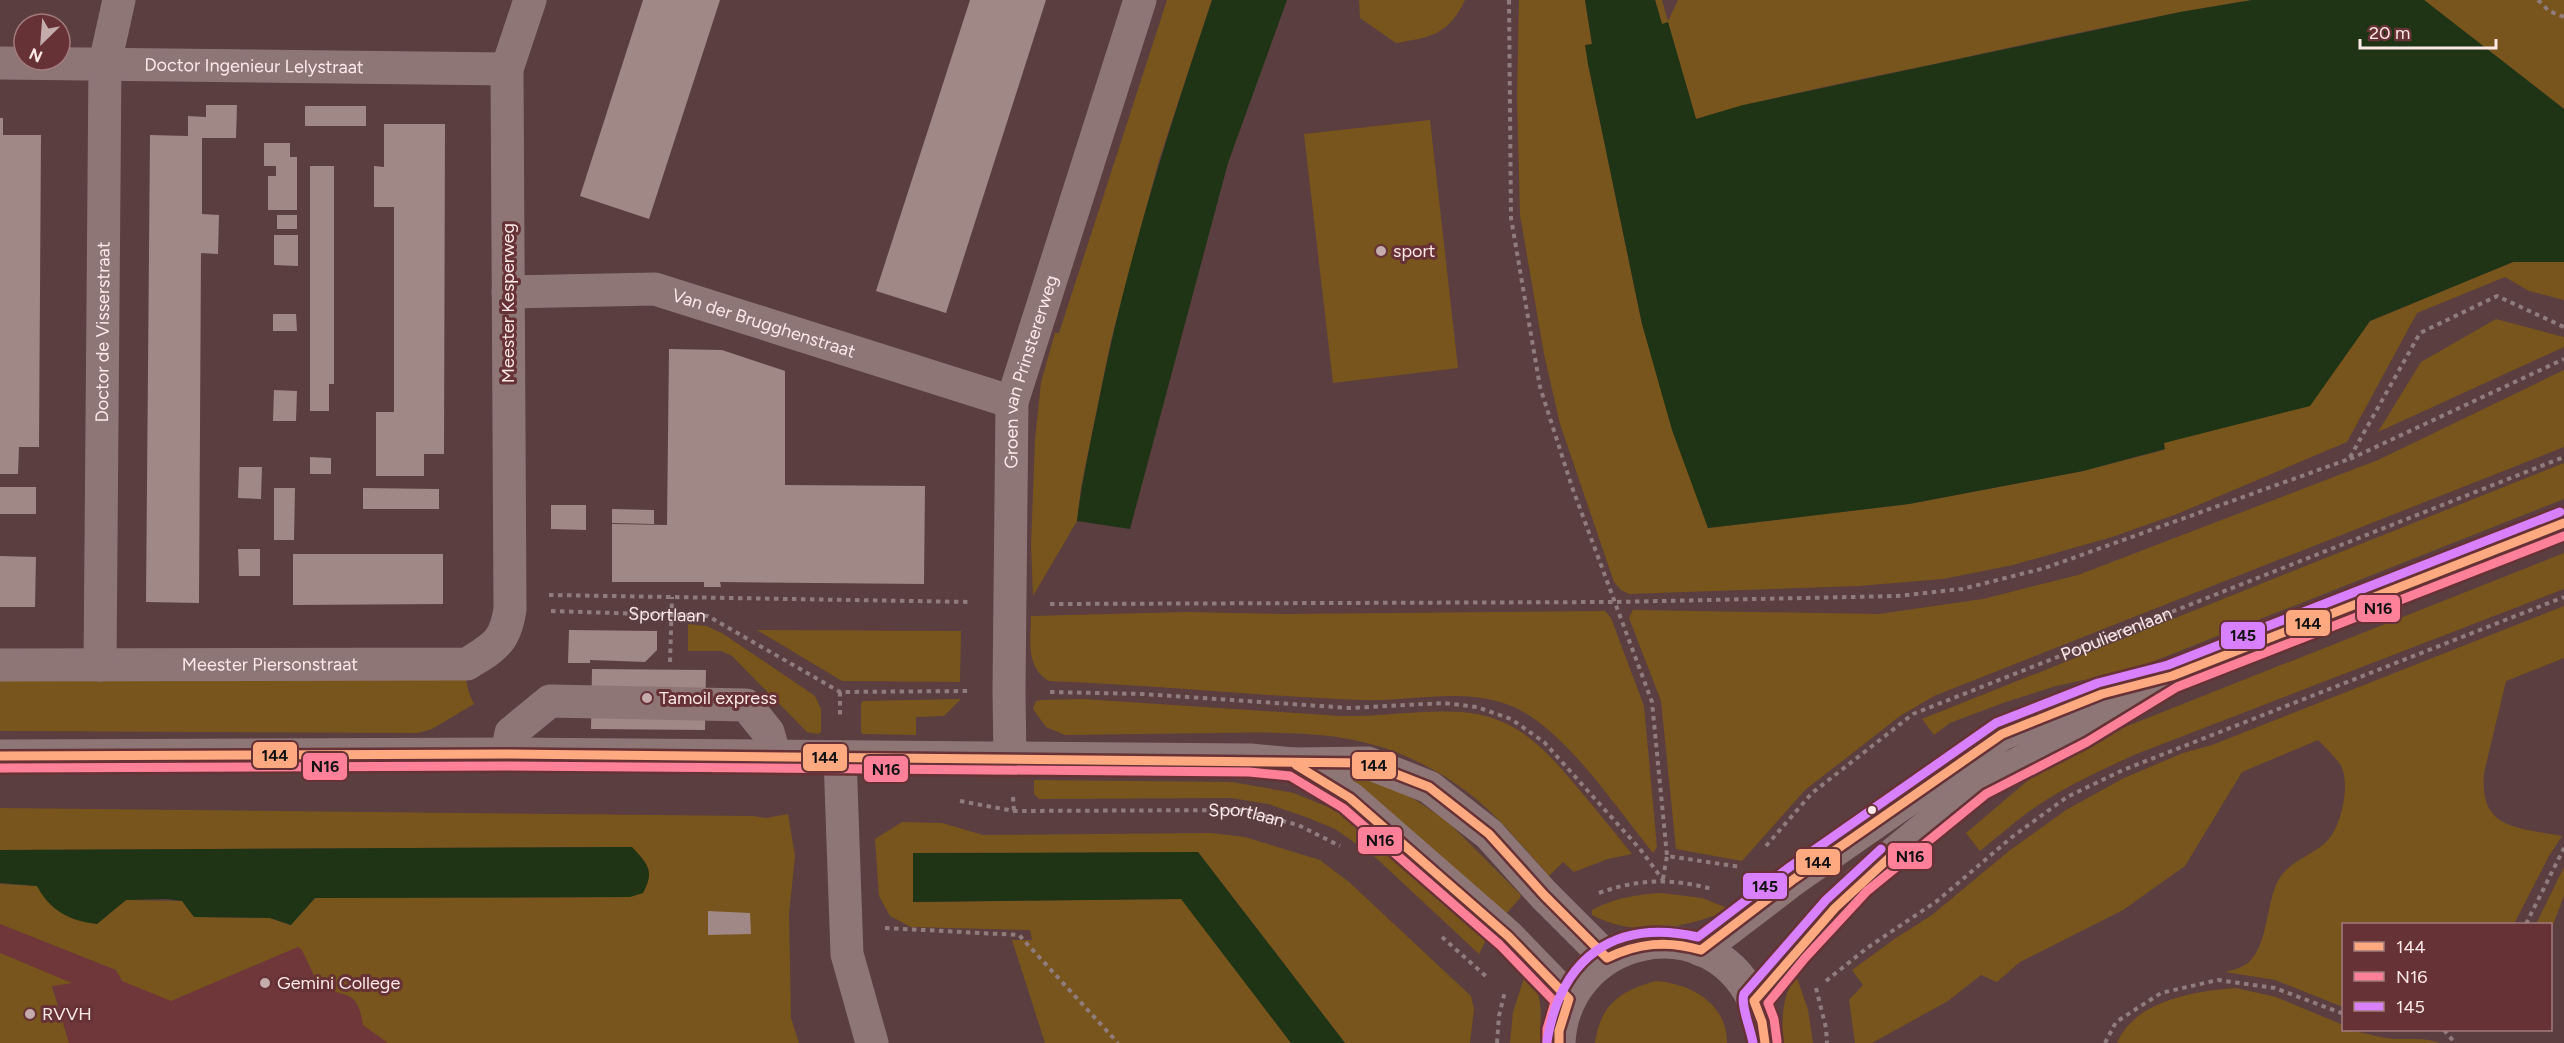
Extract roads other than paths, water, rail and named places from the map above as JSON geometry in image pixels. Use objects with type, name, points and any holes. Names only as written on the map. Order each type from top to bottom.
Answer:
[{"type":"street","name":"Doctor de Visserstraat","points":[[100,665],[105,63],[119,0]]},
{"type":"street","name":"Meester Kesperweg","points":[[509,602],[507,69],[530,0]]},
{"type":"street","name":"Groen van Prinstererweg","points":[[1010,759],[1009,604],[1012,402],[1140,0]]},
{"type":"street","name":"Doctor Ingenieur Lelystraat","points":[[0,63],[507,69]]},
{"type":"street","name":"Van der Brugghenstraat","points":[[508,292],[655,289],[1012,402]]},
{"type":"street","points":[[1701,950],[1803,872],[2002,734],[2102,694],[2172,676],[2564,523]]},
{"type":"street","name":"Meester Piersonstraat","points":[[0,665],[466,664],[492,648],[506,631],[509,602]]},
{"type":"street","points":[[1754,1001],[1796,950],[1859,882],[1979,784],[2080,731],[2172,676]]},
{"type":"street","points":[[507,754],[511,733],[550,701],[746,705],[768,732],[775,757]]},
{"type":"street","points":[[0,756],[507,754],[1368,763],[1429,787],[1489,834],[1544,895],[1607,958]]},
{"type":"street","points":[[840,757],[847,954],[872,1043]]},
{"type":"street","points":[[1294,764],[1350,798],[1508,936],[1569,999]]},
{"type":"street","points":[[1558,1043],[1559,1031],[1569,999],[1582,980],[1607,958],[1621,950],[1648,943],[1668,942],[1701,950],[1722,962],[1736,974],[1754,1001],[1762,1022],[1765,1043]]},
{"type":"place","name":"sport","points":[[1381,251]]},
{"type":"place","name":"Tamoil express","points":[[647,698]]},
{"type":"place","name":"Gemini College","points":[[265,983]]},
{"type":"place","name":"RVVH","points":[[30,1014]]}]
